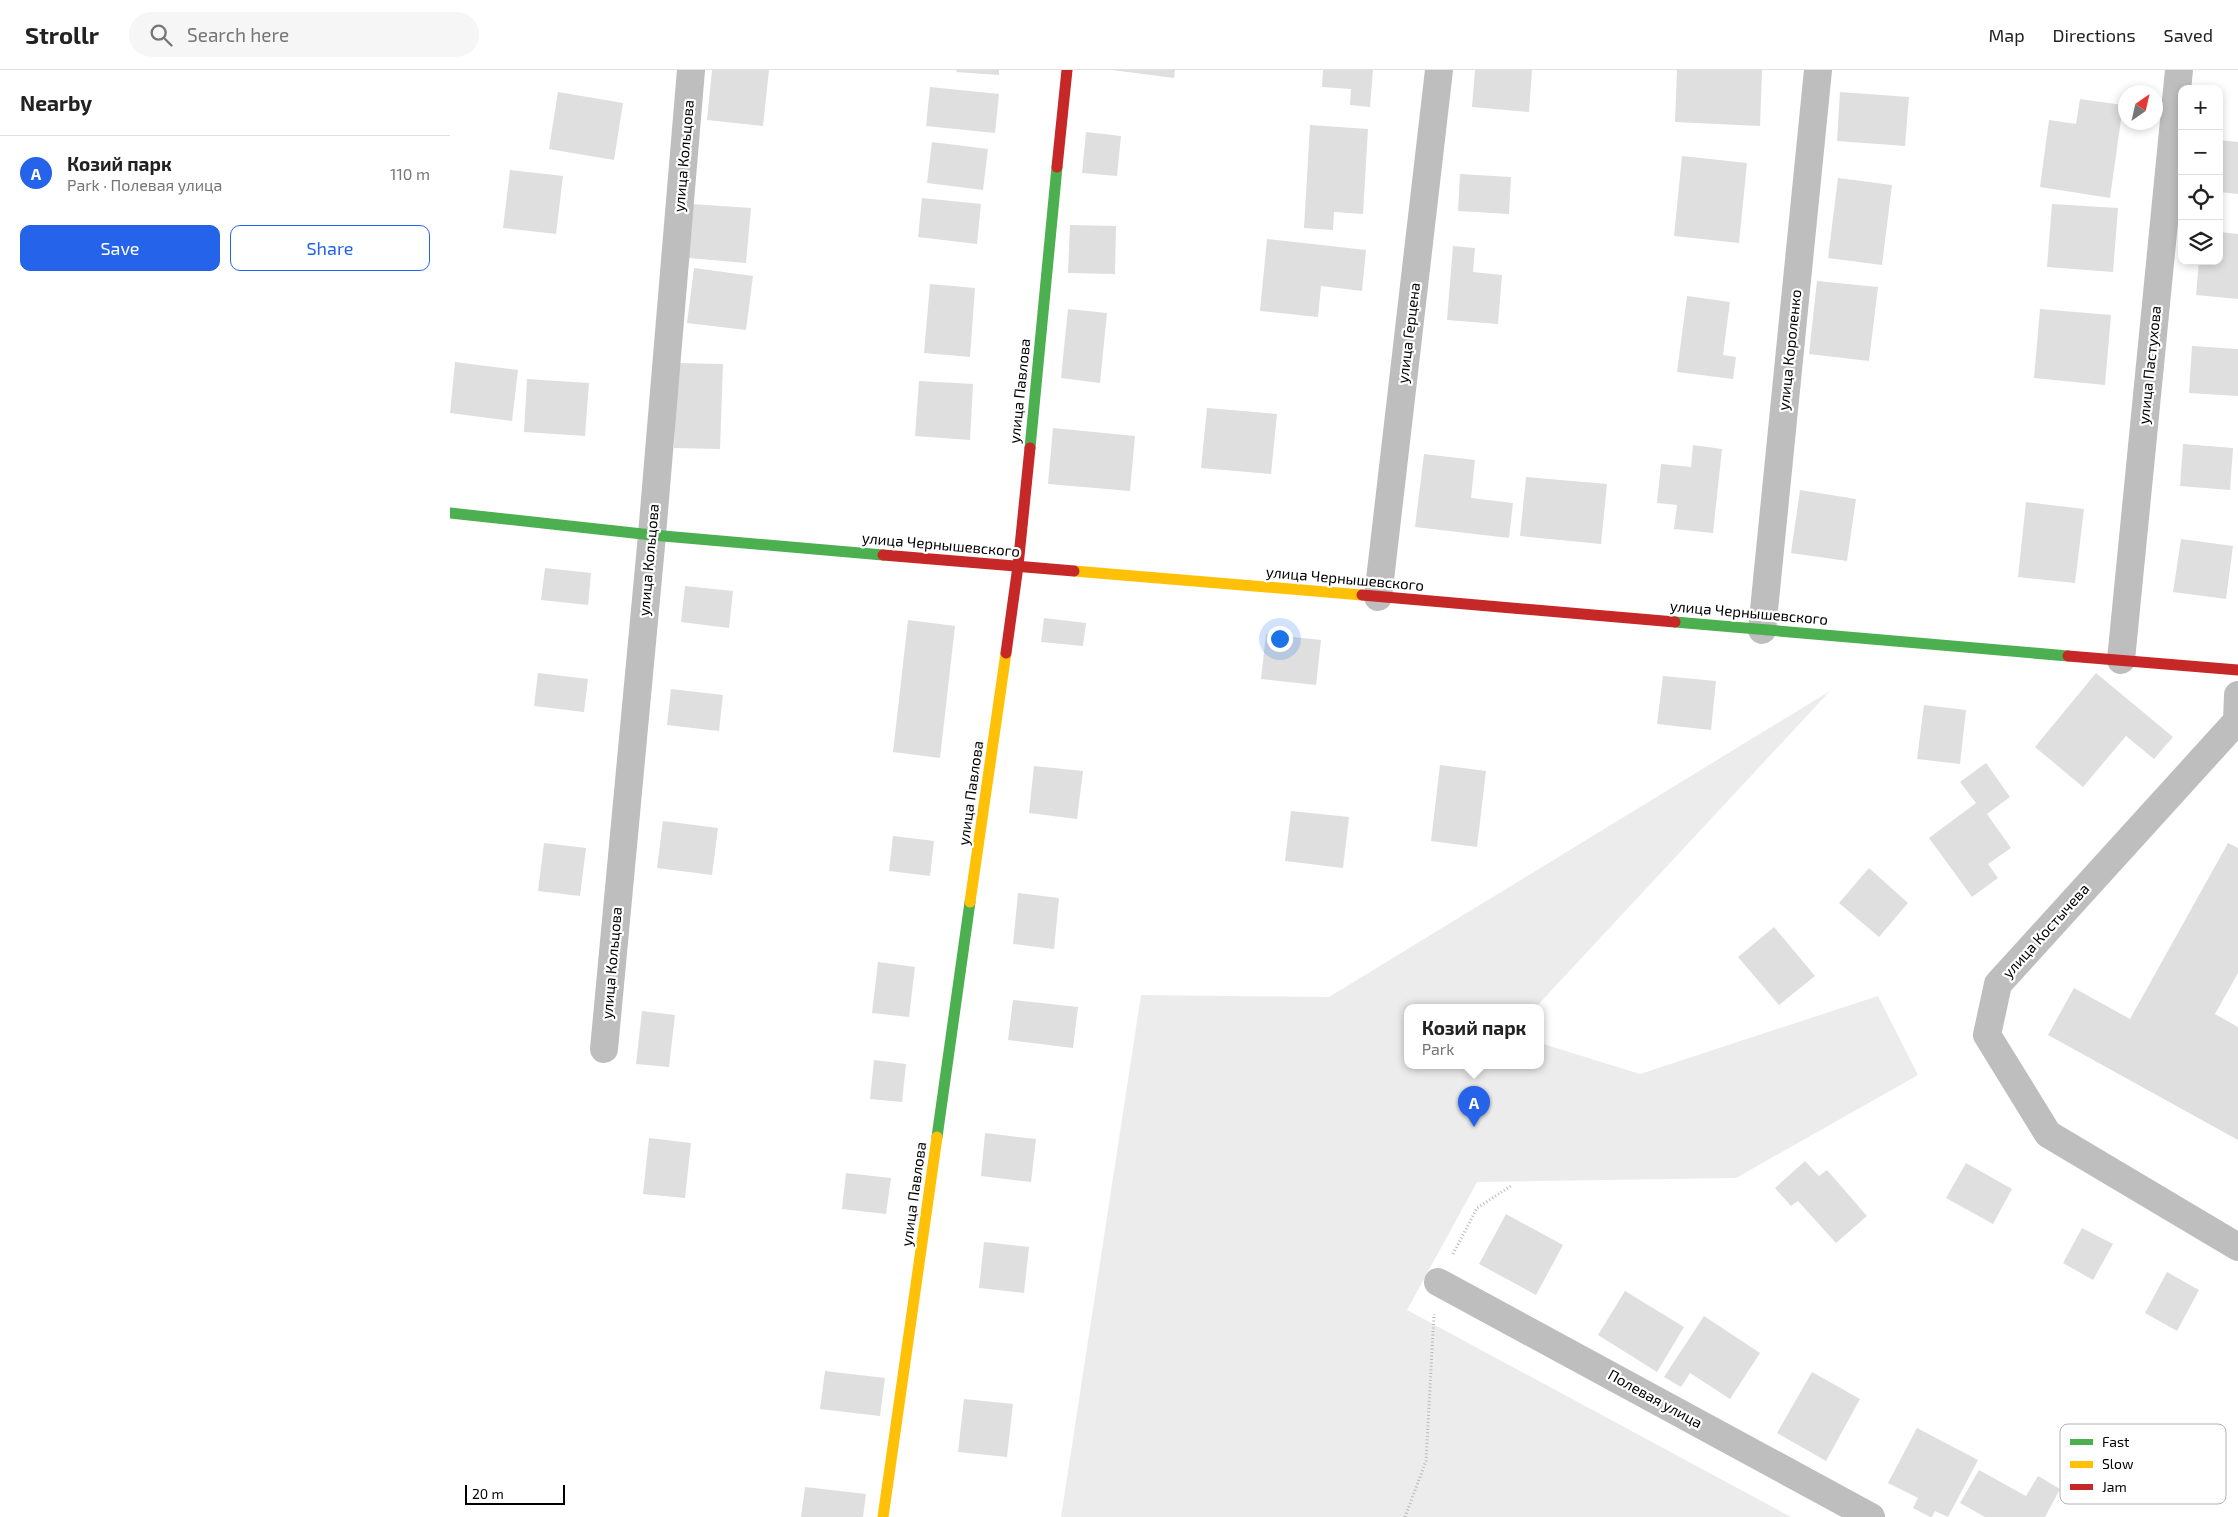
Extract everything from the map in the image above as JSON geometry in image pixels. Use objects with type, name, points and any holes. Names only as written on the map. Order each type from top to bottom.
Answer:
[{"type":"street","name":"улица Кольцова","points":[[604,1049],[652,535],[691,70]]},
{"type":"street","name":"улица Павлова","points":[[883,1517],[1018,566],[1067,70]]},
{"type":"street","name":"улица Герцена","points":[[1378,597],[1439,70]]},
{"type":"street","name":"улица Короленко","points":[[1762,630],[1818,70]]},
{"type":"street","name":"улица Пастухова","points":[[2121,660],[2179,70]]},
{"type":"street","name":"улица Чернышевского","points":[[450,513],[652,535],[2238,670]]},
{"type":"street","name":"улица Костычева","points":[[2238,695],[2237,720],[1998,984],[1988,1035],[2048,1134],[2238,1247]]},
{"type":"street","name":"Полевая улица","points":[[1438,1282],[1871,1517]]},
{"type":"path","points":[[1405,1517],[1426,1461],[1435,1304],[1438,1282],[1477,1208],[1511,1186]]},
{"type":"shaded area","points":[[1830,691],[1539,1004],[1404,1004],[1404,1069],[1544,1069],[1544,1044],[1640,1074],[1878,996],[1918,1075],[1736,1178],[1477,1182],[1407,1310],[1791,1517],[1061,1517],[1141,995],[1329,997]]},
{"type":"building","points":[[712,70],[769,70],[763,126],[707,120]]},
{"type":"building","points":[[957,70],[999,70],[999,75],[956,72]]},
{"type":"building","points":[[1112,70],[1175,70],[1174,78]]},
{"type":"building","points":[[1323,70],[1373,70],[1370,107],[1350,105],[1351,89],[1322,87]]},
{"type":"building","points":[[1475,70],[1532,70],[1529,112],[1472,107]]},
{"type":"building","points":[[1677,70],[1762,70],[1760,126],[1675,122]]},
{"type":"building","points":[[930,87],[999,94],[995,133],[926,126]]},
{"type":"building","points":[[558,92],[623,103],[614,160],[549,149]]},
{"type":"building","points":[[1840,92],[1909,97],[1905,146],[1837,141]]},
{"type":"building","points":[[2080,99],[2118,104],[2118,130],[2120,130],[2110,198],[2040,187],[2049,120],[2076,124]]},
{"type":"building","points":[[1310,125],[1368,129],[1363,214],[1334,212],[1333,230],[1304,228]]},
{"type":"building","points":[[1086,132],[1121,136],[1117,176],[1082,173]]},
{"type":"building","points":[[2223,140],[2238,142],[2238,194],[2223,192]]},
{"type":"building","points":[[932,142],[988,149],[983,190],[927,183]]},
{"type":"building","points":[[1682,156],[1747,163],[1739,243],[1674,236]]},
{"type":"building","points":[[510,170],[563,176],[556,234],[503,228]]},
{"type":"building","points":[[1460,174],[1511,177],[1509,214],[1458,211]]},
{"type":"building","points":[[1838,178],[1892,185],[1882,265],[1828,258]]},
{"type":"building","points":[[922,198],[981,204],[977,244],[918,237]]},
{"type":"building","points":[[692,204],[751,208],[746,263],[688,258]]},
{"type":"building","points":[[2052,204],[2118,208],[2113,272],[2047,267]]},
{"type":"building","points":[[1070,225],[1116,226],[1115,274],[1068,273]]},
{"type":"building","points":[[2223,232],[2238,234],[2238,299],[2196,295],[2199,265],[2223,265]]},
{"type":"building","points":[[1267,239],[1366,250],[1362,291],[1321,286],[1318,317],[1260,311]]},
{"type":"building","points":[[1453,246],[1475,248],[1473,272],[1502,275],[1498,324],[1447,320]]},
{"type":"building","points":[[694,268],[753,276],[746,330],[687,323]]},
{"type":"building","points":[[1817,281],[1878,287],[1869,361],[1809,354]]},
{"type":"building","points":[[930,284],[975,288],[970,357],[924,353]]},
{"type":"building","points":[[1687,296],[1730,302],[1723,355],[1736,357],[1733,379],[1677,372]]},
{"type":"building","points":[[1068,309],[1107,313],[1100,383],[1061,378]]},
{"type":"building","points":[[2040,309],[2111,315],[2105,385],[2034,378]]},
{"type":"building","points":[[2192,346],[2238,349],[2238,396],[2189,393]]},
{"type":"building","points":[[455,362],[518,370],[512,421],[450,413]]},
{"type":"building","points":[[677,363],[723,364],[720,449],[674,448]]},
{"type":"building","points":[[527,379],[589,383],[585,436],[524,432]]},
{"type":"building","points":[[919,381],[973,384],[970,440],[915,436]]},
{"type":"building","points":[[1207,408],[1277,414],[1271,474],[1201,468]]},
{"type":"building","points":[[1053,428],[1135,436],[1130,491],[1048,484]]},
{"type":"building","points":[[2183,444],[2233,448],[2230,490],[2180,486]]},
{"type":"building","points":[[1693,445],[1722,449],[1713,533],[1674,529],[1677,505],[1657,503],[1661,464],[1691,467]]},
{"type":"building","points":[[1424,454],[1475,460],[1471,498],[1513,503],[1509,538],[1415,527]]},
{"type":"building","points":[[1526,477],[1607,484],[1601,544],[1520,536]]},
{"type":"building","points":[[1800,490],[1856,499],[1847,561],[1791,553]]},
{"type":"building","points":[[2026,502],[2084,509],[2075,583],[2018,577]]},
{"type":"building","points":[[2181,539],[2233,546],[2226,599],[2173,592]]},
{"type":"building","points":[[545,568],[591,573],[588,605],[541,600]]},
{"type":"building","points":[[685,586],[733,591],[729,628],[681,622]]},
{"type":"building","points":[[1044,618],[1086,623],[1083,646],[1041,642]]},
{"type":"building","points":[[908,620],[955,626],[940,758],[893,752]]},
{"type":"building","points":[[1266,634],[1321,640],[1316,685],[1261,679]]},
{"type":"building","points":[[538,673],[588,679],[584,712],[534,706]]},
{"type":"building","points":[[2096,673],[2173,737],[2154,759],[2126,736],[2083,787],[2035,747]]},
{"type":"building","points":[[1663,676],[1716,681],[1711,730],[1657,724]]},
{"type":"building","points":[[671,689],[723,695],[719,731],[667,725]]},
{"type":"building","points":[[1924,705],[1966,710],[1960,764],[1917,759]]},
{"type":"building","points":[[1986,763],[2010,797],[1987,814],[2011,848],[1988,864],[1998,878],[1972,897],[1929,838],[1976,803],[1960,782]]},
{"type":"building","points":[[1440,765],[1486,771],[1477,847],[1431,841]]},
{"type":"building","points":[[1034,766],[1083,771],[1077,819],[1029,813]]},
{"type":"building","points":[[1291,811],[1349,817],[1343,868],[1285,861]]},
{"type":"building","points":[[663,821],[718,828],[712,875],[657,868]]},
{"type":"building","points":[[893,836],[934,841],[930,876],[889,871]]},
{"type":"building","points":[[544,843],[586,848],[580,896],[538,891]]},
{"type":"building","points":[[2228,843],[2238,848],[2238,973],[2215,1014],[2238,1027],[2238,1140],[2048,1035],[2074,988],[2130,1019]]},
{"type":"building","points":[[1869,868],[1908,903],[1879,937],[1839,903]]},
{"type":"building","points":[[1018,893],[1059,898],[1054,949],[1013,944]]},
{"type":"building","points":[[1774,927],[1815,976],[1779,1005],[1738,957]]},
{"type":"building","points":[[878,962],[915,967],[909,1017],[872,1013]]},
{"type":"building","points":[[1013,1000],[1078,1007],[1073,1048],[1008,1040]]},
{"type":"building","points":[[642,1011],[675,1015],[669,1067],[636,1064]]},
{"type":"building","points":[[874,1060],[906,1064],[902,1102],[870,1099]]},
{"type":"building","points":[[985,1133],[1036,1139],[1031,1182],[981,1176]]},
{"type":"building","points":[[649,1138],[691,1143],[685,1198],[643,1194]]},
{"type":"building","points":[[1805,1161],[1819,1176],[1827,1170],[1867,1216],[1836,1243],[1798,1201],[1791,1206],[1775,1188]]},
{"type":"building","points":[[1966,1163],[2012,1189],[1993,1224],[1946,1198]]},
{"type":"building","points":[[846,1173],[891,1178],[886,1214],[842,1209]]},
{"type":"building","points":[[1506,1214],[1563,1245],[1536,1295],[1479,1264]]},
{"type":"building","points":[[2082,1228],[2113,1244],[2093,1280],[2063,1263]]},
{"type":"building","points":[[984,1242],[1029,1247],[1024,1293],[979,1288]]},
{"type":"building","points":[[2167,1272],[2199,1290],[2177,1331],[2145,1313]]},
{"type":"building","points":[[1625,1291],[1684,1327],[1657,1372],[1598,1335]]},
{"type":"building","points":[[1704,1316],[1760,1353],[1730,1399],[1690,1373],[1681,1387],[1664,1377]]},
{"type":"building","points":[[825,1371],[885,1378],[880,1416],[820,1409]]},
{"type":"building","points":[[1812,1372],[1860,1399],[1826,1461],[1777,1433]]},
{"type":"building","points":[[964,1399],[1013,1404],[1007,1457],[958,1452]]},
{"type":"building","points":[[1917,1428],[1978,1460],[1948,1517],[1935,1511],[1932,1517],[1930,1517],[1913,1508],[1918,1498],[1888,1483]]},
{"type":"building","points":[[1979,1470],[2026,1496],[2038,1476],[2060,1489],[2045,1517],[1985,1517],[1960,1503]]},
{"type":"building","points":[[805,1487],[866,1494],[863,1517],[801,1517]]},
{"type":"traffic: fast","points":[[1030,448],[1057,167]]},
{"type":"traffic: fast","points":[[450,513],[652,535],[883,555]]},
{"type":"traffic: fast","points":[[1675,622],[2068,656]]},
{"type":"traffic: fast","points":[[937,1137],[970,902]]},
{"type":"traffic: slow","points":[[1074,571],[1362,595]]},
{"type":"traffic: slow","points":[[970,902],[1006,653]]},
{"type":"traffic: slow","points":[[883,1517],[937,1137]]},
{"type":"traffic: jam","points":[[1057,167],[1067,70]]},
{"type":"traffic: jam","points":[[1006,653],[1018,566],[1030,448]]},
{"type":"traffic: jam","points":[[883,555],[1074,571]]},
{"type":"traffic: jam","points":[[1362,595],[1675,622]]},
{"type":"traffic: jam","points":[[2068,656],[2238,670]]},
{"type":"place","name":"Козий парк","points":[[1474,1127]]}]
